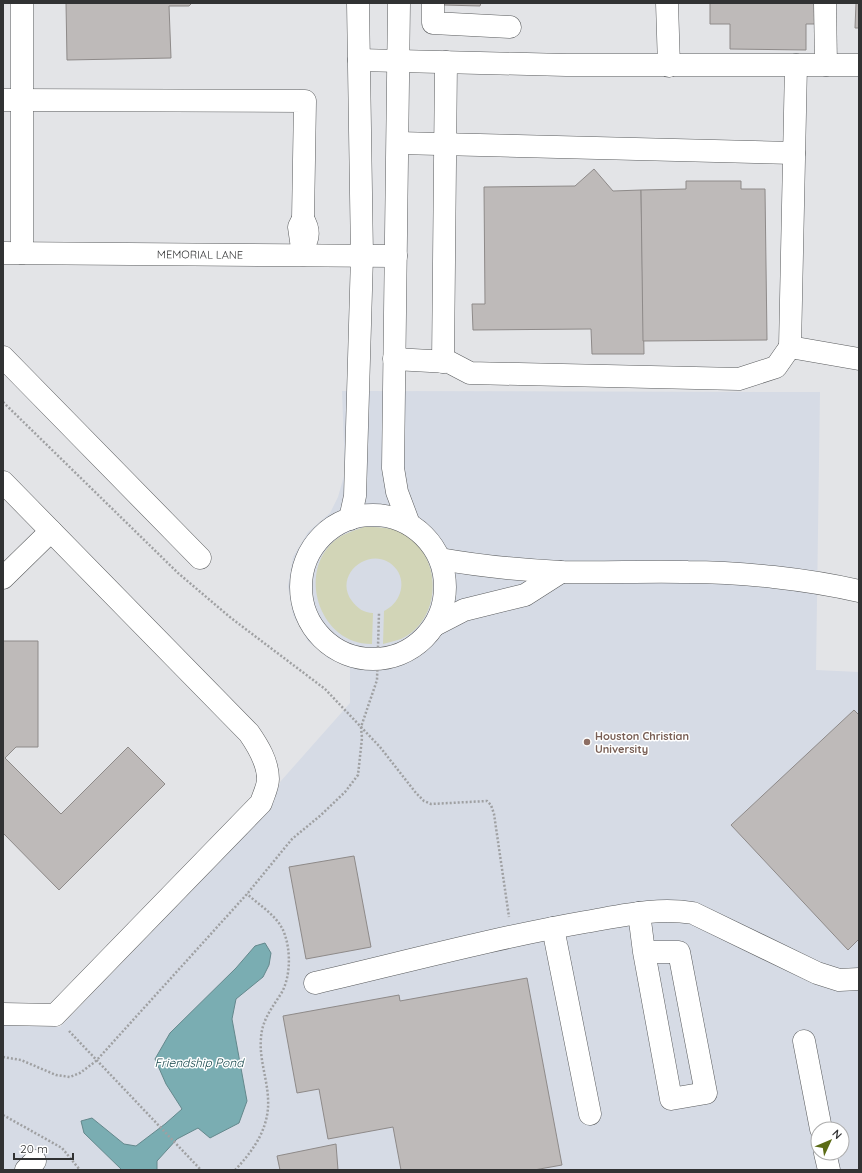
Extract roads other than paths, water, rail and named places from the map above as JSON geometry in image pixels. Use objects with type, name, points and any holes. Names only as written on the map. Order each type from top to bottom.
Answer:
[{"type":"lane","points":[[12,253],[12,100],[22,3]]},
{"type":"lane","points":[[350,519],[354,496],[362,256],[358,3]]},
{"type":"lane","points":[[399,3],[393,468],[396,492],[409,524]]},
{"type":"lane","points":[[668,3],[669,66]]},
{"type":"lane","points":[[825,3],[826,65]]},
{"type":"lane","points":[[433,13],[510,27]]},
{"type":"lane","points":[[359,60],[399,62],[669,66],[859,65]]},
{"type":"lane","points":[[443,362],[446,62]]},
{"type":"lane","points":[[394,359],[448,362],[470,373],[740,379],[776,367],[790,347],[796,65]]},
{"type":"lane","points":[[12,100],[305,101],[303,219],[307,226],[308,239],[303,251]]},
{"type":"lane","points":[[398,143],[794,153]]},
{"type":"lane","points":[[362,256],[396,233]]},
{"type":"lane","name":"MEMORIAL LANE","points":[[12,253],[303,251],[362,256],[396,256]]},
{"type":"lane","points":[[790,347],[859,359]]},
{"type":"lane","points":[[3,358],[200,558]]},
{"type":"lane","points":[[3,482],[249,733],[258,746],[265,764],[268,779],[261,803],[55,1015],[3,1014]]},
{"type":"lane","points":[[360,515],[385,515],[409,524],[428,540],[440,559],[446,581],[444,604],[435,625],[420,643],[400,654],[378,659],[355,657],[334,648],[317,633],[304,611],[300,586],[304,561],[317,540],[336,524],[360,515]]},
{"type":"lane","points":[[3,578],[51,530]]},
{"type":"lane","points":[[440,559],[502,568],[562,572],[690,572],[768,577],[836,585],[859,591]]},
{"type":"lane","points":[[435,625],[464,610],[525,595],[562,572]]},
{"type":"lane","points":[[315,983],[553,928],[639,913],[670,910],[693,913],[817,973],[839,980],[859,979]]},
{"type":"lane","points":[[639,913],[644,952],[671,1099],[706,1093],[680,952],[644,952]]},
{"type":"lane","points":[[553,928],[590,1114]]},
{"type":"lane","points":[[804,1041],[819,1121]]},
{"type":"water","name":"Friendship Pond","points":[[265,943],[271,953],[269,965],[263,977],[236,999],[232,1019],[247,1101],[239,1123],[210,1138],[198,1128],[177,1139],[157,1161],[157,1170],[122,1170],[84,1133],[81,1121],[92,1118],[124,1144],[136,1146],[182,1109],[166,1084],[155,1059],[170,1033],[236,968],[255,946]]},
{"type":"place","name":"Houston Christian University","points":[[587,742]]}]
